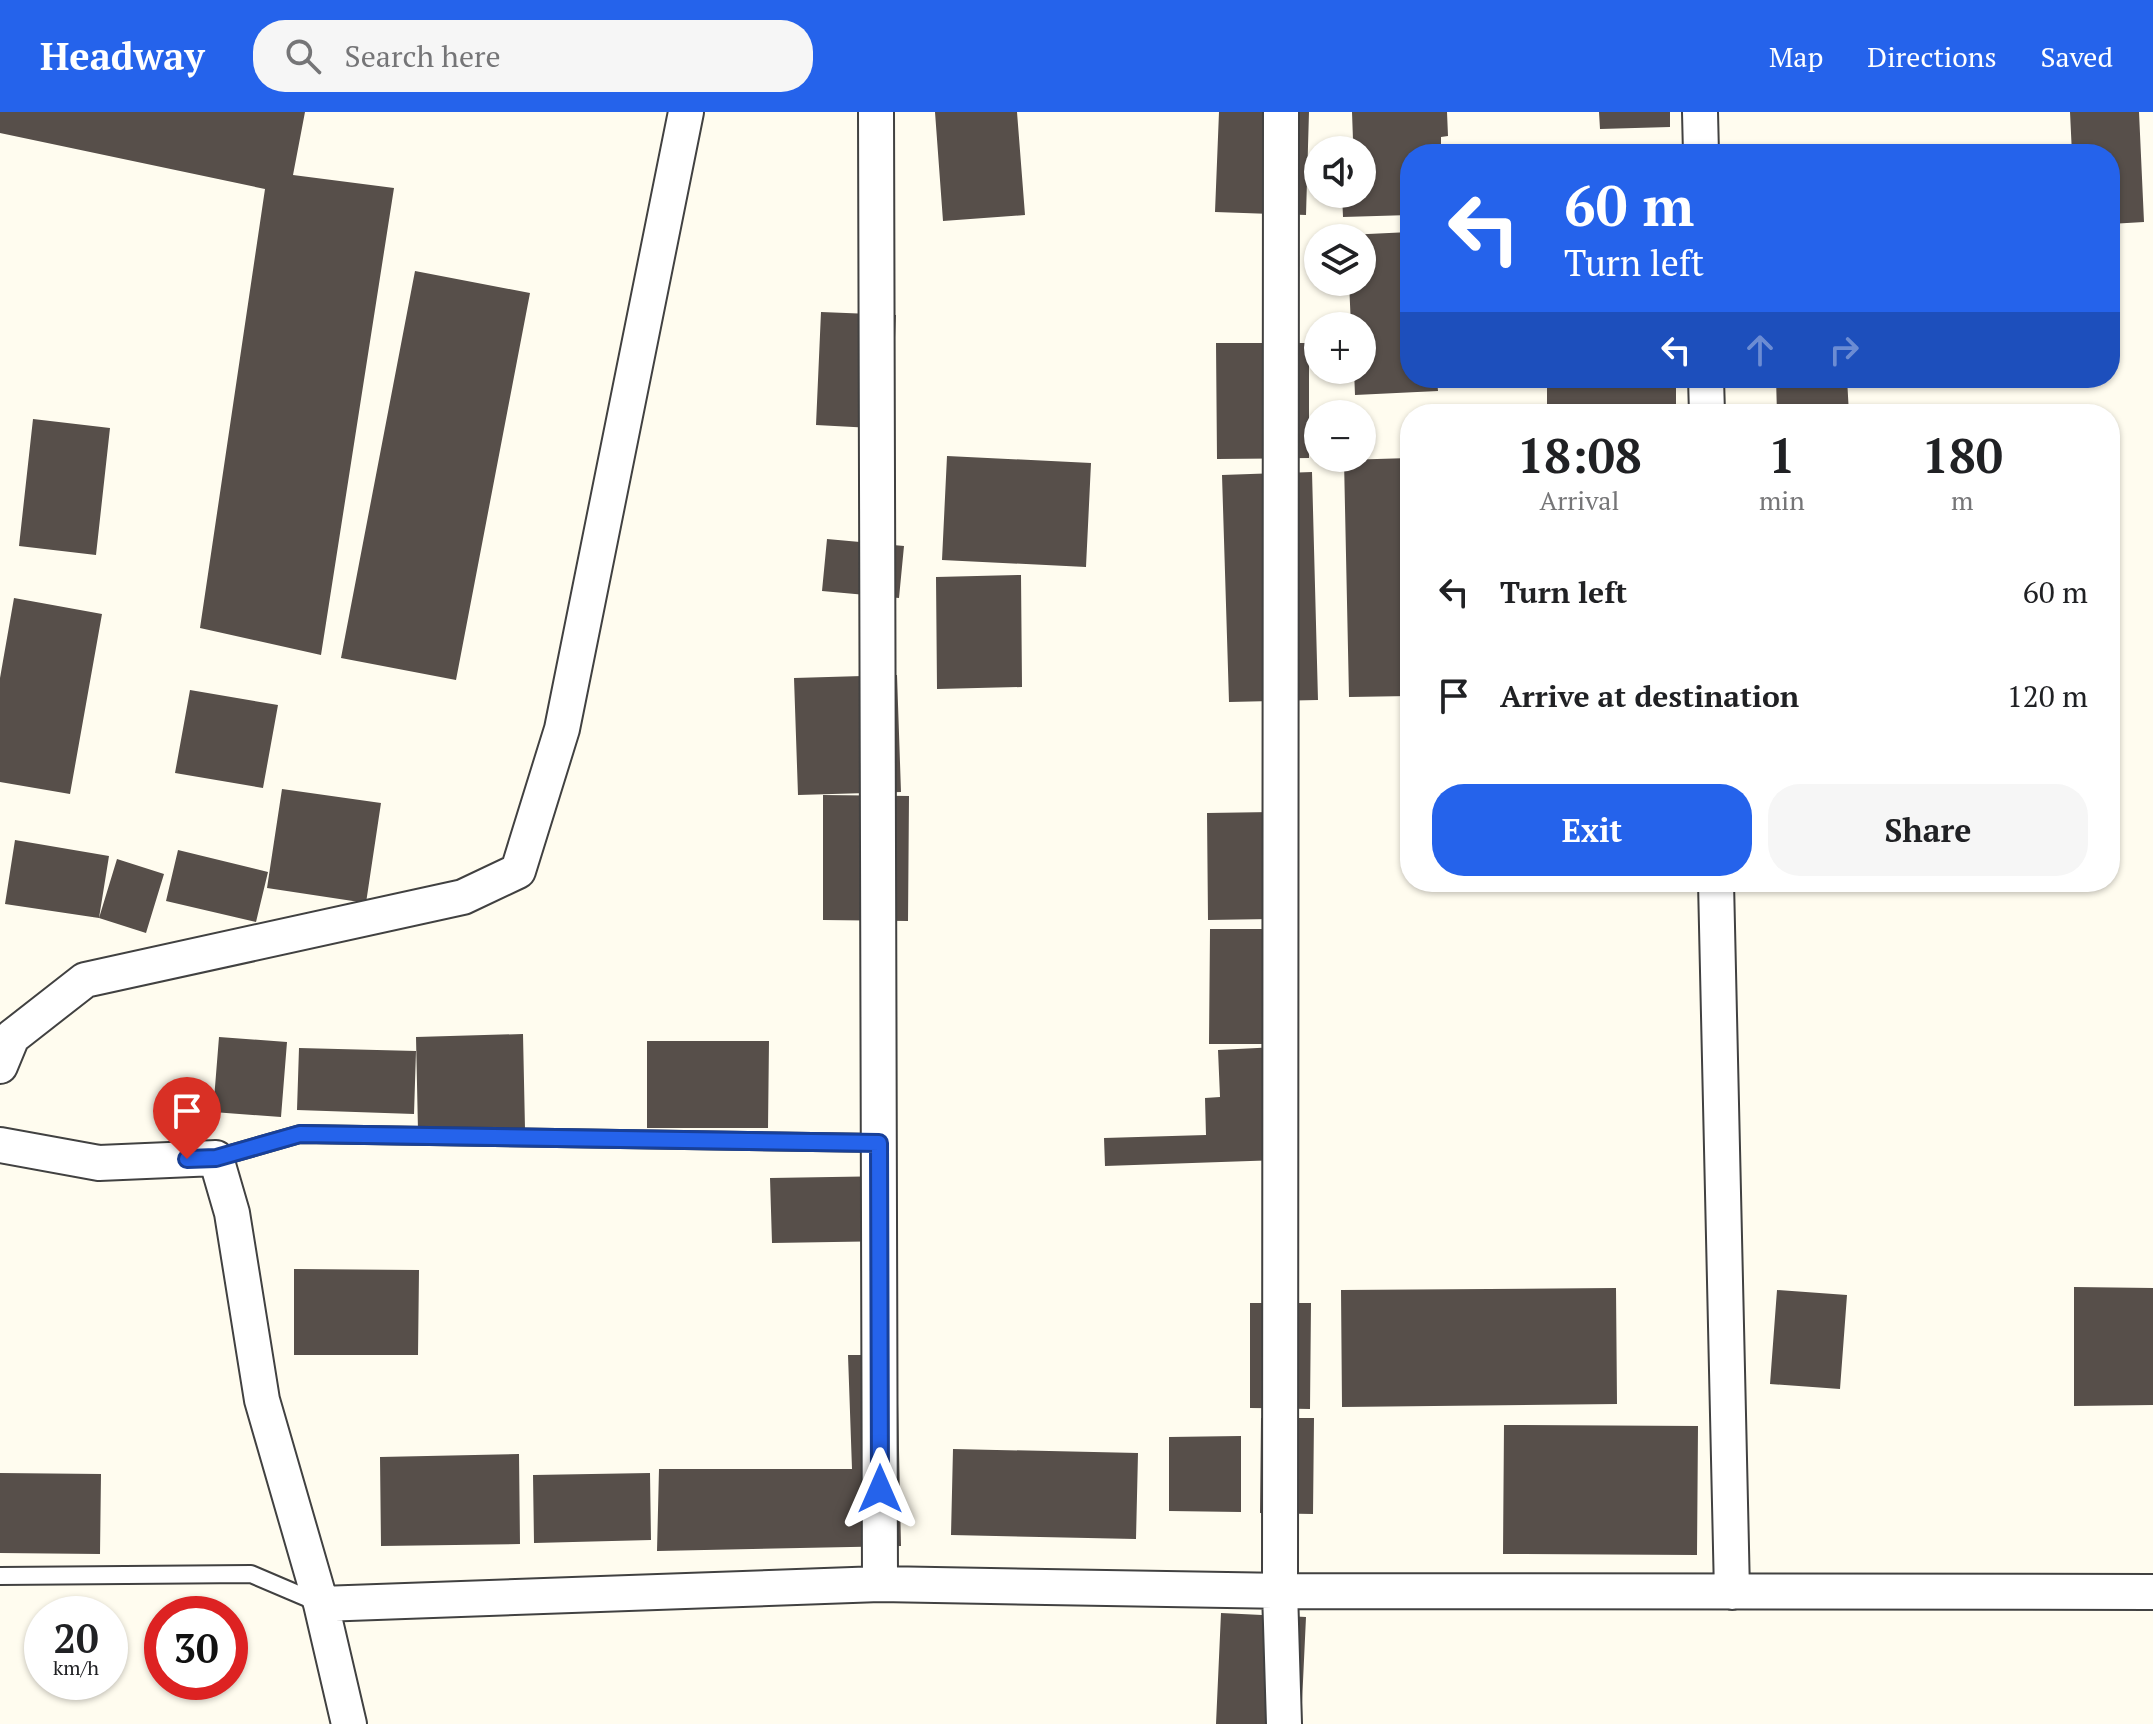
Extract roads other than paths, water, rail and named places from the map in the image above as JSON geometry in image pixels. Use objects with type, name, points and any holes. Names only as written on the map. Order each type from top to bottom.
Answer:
[{"type":"street","points":[[0,1066],[12,1037],[85,980],[463,897],[518,871],[562,729],[686,112]]},
{"type":"street","points":[[876,112],[880,1584]]},
{"type":"street","points":[[1281,112],[1280,1591],[1284,1724]]},
{"type":"street","points":[[1700,112],[1701,144]]},
{"type":"street","points":[[1716,892],[1732,1592]]},
{"type":"street","points":[[0,1145],[99,1163],[216,1158],[232,1213],[262,1400],[321,1604],[349,1724]]},
{"type":"street","points":[[321,1604],[880,1584],[1280,1591],[2153,1592]]},
{"type":"lane","points":[[216,1158],[300,1134],[879,1143]]},
{"type":"lane","points":[[0,1576],[251,1574],[321,1604]]}]
